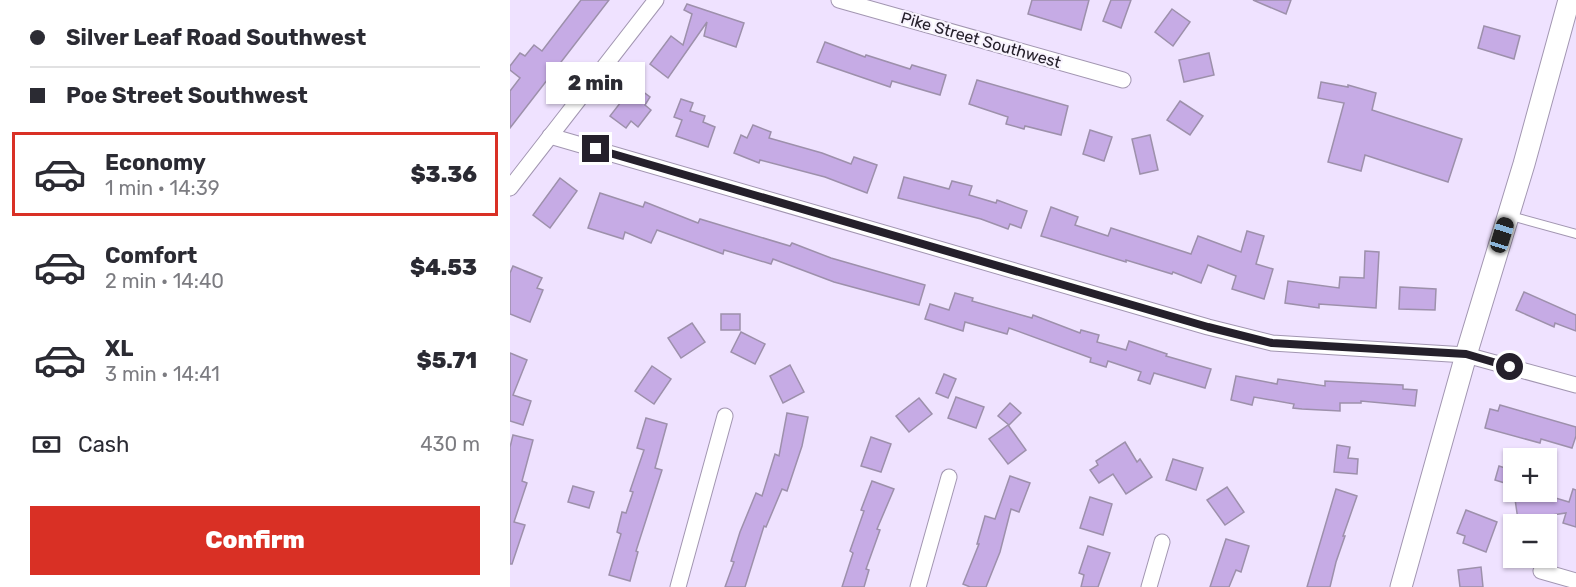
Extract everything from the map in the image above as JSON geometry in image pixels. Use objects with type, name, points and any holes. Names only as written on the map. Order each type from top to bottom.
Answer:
[{"type":"street","points":[[510,188],[656,0]]},
{"type":"street","name":"Pike Street Southwest","points":[[839,0],[1123,80]]},
{"type":"street","points":[[1401,587],[1569,0]]},
{"type":"street","points":[[550,135],[1208,327],[1272,343],[1466,354],[1576,385]]},
{"type":"street","points":[[678,587],[725,416]]},
{"type":"street","points":[[918,587],[949,477]]},
{"type":"street","points":[[1149,587],[1162,543]]},
{"type":"street","points":[[1541,571],[1576,582]]},
{"type":"lane","points":[[1508,215],[1576,234]]},
{"type":"building","points":[[581,0],[609,0],[510,128],[510,91],[520,78],[510,70],[510,66],[520,53],[525,56],[534,45],[542,51]]},
{"type":"building","points":[[1032,0],[1089,0],[1081,30],[1028,14]]},
{"type":"building","points":[[1111,0],[1131,0],[1121,28],[1103,21]]},
{"type":"building","points":[[1253,0],[1291,0],[1286,14]]},
{"type":"building","points":[[687,4],[744,23],[736,47],[704,36],[707,22],[668,78],[650,64],[671,36],[683,45],[692,14],[684,10]]},
{"type":"building","points":[[1172,9],[1190,22],[1173,46],[1155,32]]},
{"type":"building","points":[[1484,26],[1520,36],[1514,59],[1478,48]]},
{"type":"building","points":[[825,42],[865,57],[866,55],[910,69],[912,65],[946,75],[940,95],[892,81],[890,87],[817,62]]},
{"type":"building","points":[[1209,53],[1214,75],[1184,82],[1179,60]]},
{"type":"building","points":[[977,80],[1068,106],[1061,135],[1006,124],[1008,117],[969,104]]},
{"type":"building","points":[[1321,82],[1348,87],[1348,85],[1376,93],[1372,110],[1462,139],[1448,182],[1365,155],[1361,171],[1328,162],[1344,103],[1318,98]]},
{"type":"building","points":[[634,85],[650,97],[645,105],[651,110],[638,127],[631,121],[626,128],[610,116]]},
{"type":"building","points":[[681,99],[693,103],[690,111],[705,116],[703,122],[715,127],[708,147],[676,136],[682,120],[674,117]]},
{"type":"building","points":[[1180,101],[1203,116],[1190,135],[1167,120]]},
{"type":"building","points":[[753,125],[771,132],[769,138],[851,164],[854,157],[877,165],[867,193],[825,177],[760,160],[759,163],[734,153],[741,135],[747,138]]},
{"type":"building","points":[[1090,130],[1112,137],[1104,161],[1083,154]]},
{"type":"building","points":[[1150,135],[1158,170],[1140,174],[1132,139]]},
{"type":"building","points":[[904,177],[949,189],[952,181],[972,186],[969,195],[996,203],[997,200],[1027,211],[1021,228],[1010,224],[1008,229],[981,219],[898,198]]},
{"type":"building","points":[[560,178],[577,191],[550,228],[533,215]]},
{"type":"building","points":[[600,193],[643,207],[645,202],[698,223],[700,219],[790,246],[792,243],[831,258],[925,285],[919,305],[834,282],[773,259],[771,264],[724,250],[723,254],[657,230],[651,243],[625,232],[623,239],[588,228]]},
{"type":"building","points":[[1051,207],[1078,217],[1075,225],[1108,236],[1111,228],[1191,254],[1198,236],[1241,252],[1247,231],[1264,236],[1256,264],[1273,269],[1264,299],[1232,289],[1236,276],[1208,265],[1201,283],[1173,272],[1172,274],[1126,260],[1126,262],[1041,236]]},
{"type":"building","points":[[1365,251],[1379,252],[1376,308],[1319,304],[1319,308],[1285,303],[1288,281],[1339,288],[1340,277],[1364,278]]},
{"type":"building","points":[[513,266],[542,278],[537,288],[543,290],[530,322],[510,314],[510,273]]},
{"type":"building","points":[[1400,287],[1436,289],[1435,310],[1399,309]]},
{"type":"building","points":[[1524,292],[1576,315],[1576,331],[1555,323],[1554,327],[1516,310]]},
{"type":"building","points":[[955,293],[973,298],[972,301],[1032,318],[1033,315],[1080,333],[1081,330],[1099,335],[1097,342],[1126,350],[1129,341],[1167,354],[1166,356],[1211,369],[1205,388],[1154,373],[1150,384],[1138,380],[1141,372],[1108,361],[1106,367],[1090,362],[1091,358],[1009,328],[1007,334],[965,322],[963,331],[925,319],[930,304],[949,310]]},
{"type":"building","points":[[721,314],[740,314],[740,330],[721,330]]},
{"type":"building","points":[[692,323],[705,342],[681,358],[668,338]]},
{"type":"building","points":[[741,332],[765,344],[755,364],[731,352]]},
{"type":"building","points":[[510,353],[527,360],[513,395],[531,401],[523,425],[510,421]]},
{"type":"building","points":[[790,365],[804,392],[783,403],[770,376]]},
{"type":"building","points":[[652,366],[671,379],[654,404],[635,391]]},
{"type":"building","points":[[944,374],[956,379],[948,398],[936,393]]},
{"type":"building","points":[[1236,376],[1277,384],[1278,379],[1325,386],[1325,381],[1403,385],[1403,389],[1417,390],[1415,406],[1361,401],[1361,403],[1340,403],[1340,411],[1302,409],[1293,408],[1294,404],[1254,397],[1252,405],[1231,400]]},
{"type":"building","points":[[956,397],[984,407],[976,428],[948,418]]},
{"type":"building","points":[[919,398],[932,414],[909,432],[896,416]]},
{"type":"building","points":[[1010,403],[1021,413],[1009,425],[998,416]]},
{"type":"building","points":[[1500,405],[1576,427],[1572,448],[1541,439],[1540,443],[1485,428],[1490,409],[1498,411]]},
{"type":"building","points":[[787,413],[808,417],[802,446],[787,491],[782,489],[766,527],[764,526],[745,587],[725,587],[734,562],[731,561],[740,532],[756,493],[762,496],[775,454],[779,456]]},
{"type":"building","points":[[646,418],[667,424],[655,468],[662,470],[636,551],[638,552],[630,581],[609,575],[621,534],[617,532],[622,512],[626,513],[633,492],[630,491],[644,450],[637,448]]},
{"type":"building","points":[[1008,425],[1026,450],[1008,464],[989,439]]},
{"type":"building","points":[[513,435],[533,440],[522,481],[527,483],[514,522],[525,525],[512,564],[510,564],[510,447]]},
{"type":"building","points":[[871,437],[891,444],[881,472],[861,466]]},
{"type":"building","points":[[1125,442],[1137,462],[1140,459],[1152,477],[1126,494],[1113,474],[1099,483],[1090,470],[1098,465],[1096,461]]},
{"type":"building","points":[[1337,445],[1350,447],[1348,458],[1358,459],[1357,474],[1334,472]]},
{"type":"building","points":[[1173,459],[1203,468],[1196,490],[1166,480]]},
{"type":"building","points":[[1499,466],[1503,467],[1503,482],[1495,480]]},
{"type":"building","points":[[1010,476],[1030,483],[1019,512],[1011,509],[1000,552],[986,587],[970,587],[963,584],[979,544],[977,544],[985,516],[995,519]]},
{"type":"building","points":[[872,481],[894,489],[877,529],[880,530],[866,569],[869,570],[864,587],[842,587],[853,553],[850,551],[864,511],[861,510]]},
{"type":"building","points":[[573,486],[594,492],[589,508],[568,502]]},
{"type":"building","points":[[1227,487],[1244,512],[1225,525],[1207,500]]},
{"type":"building","points":[[1336,489],[1357,496],[1343,536],[1345,536],[1330,587],[1307,587]]},
{"type":"building","points":[[1573,489],[1576,490],[1576,527],[1563,523],[1566,513],[1517,514],[1515,502],[1557,502],[1557,498],[1569,502]]},
{"type":"building","points":[[1090,497],[1112,504],[1103,535],[1080,528]]},
{"type":"building","points":[[1466,510],[1497,522],[1486,552],[1463,543],[1465,536],[1457,533]]},
{"type":"building","points":[[1226,539],[1249,546],[1241,572],[1236,570],[1229,587],[1210,587]]},
{"type":"building","points":[[1088,546],[1110,553],[1098,587],[1081,587],[1084,575],[1079,573]]},
{"type":"building","points":[[1481,567],[1483,587],[1460,587],[1458,570]]},
{"type":"route","points":[[596,149],[1208,327],[1272,343],[1466,354],[1510,367]]}]
